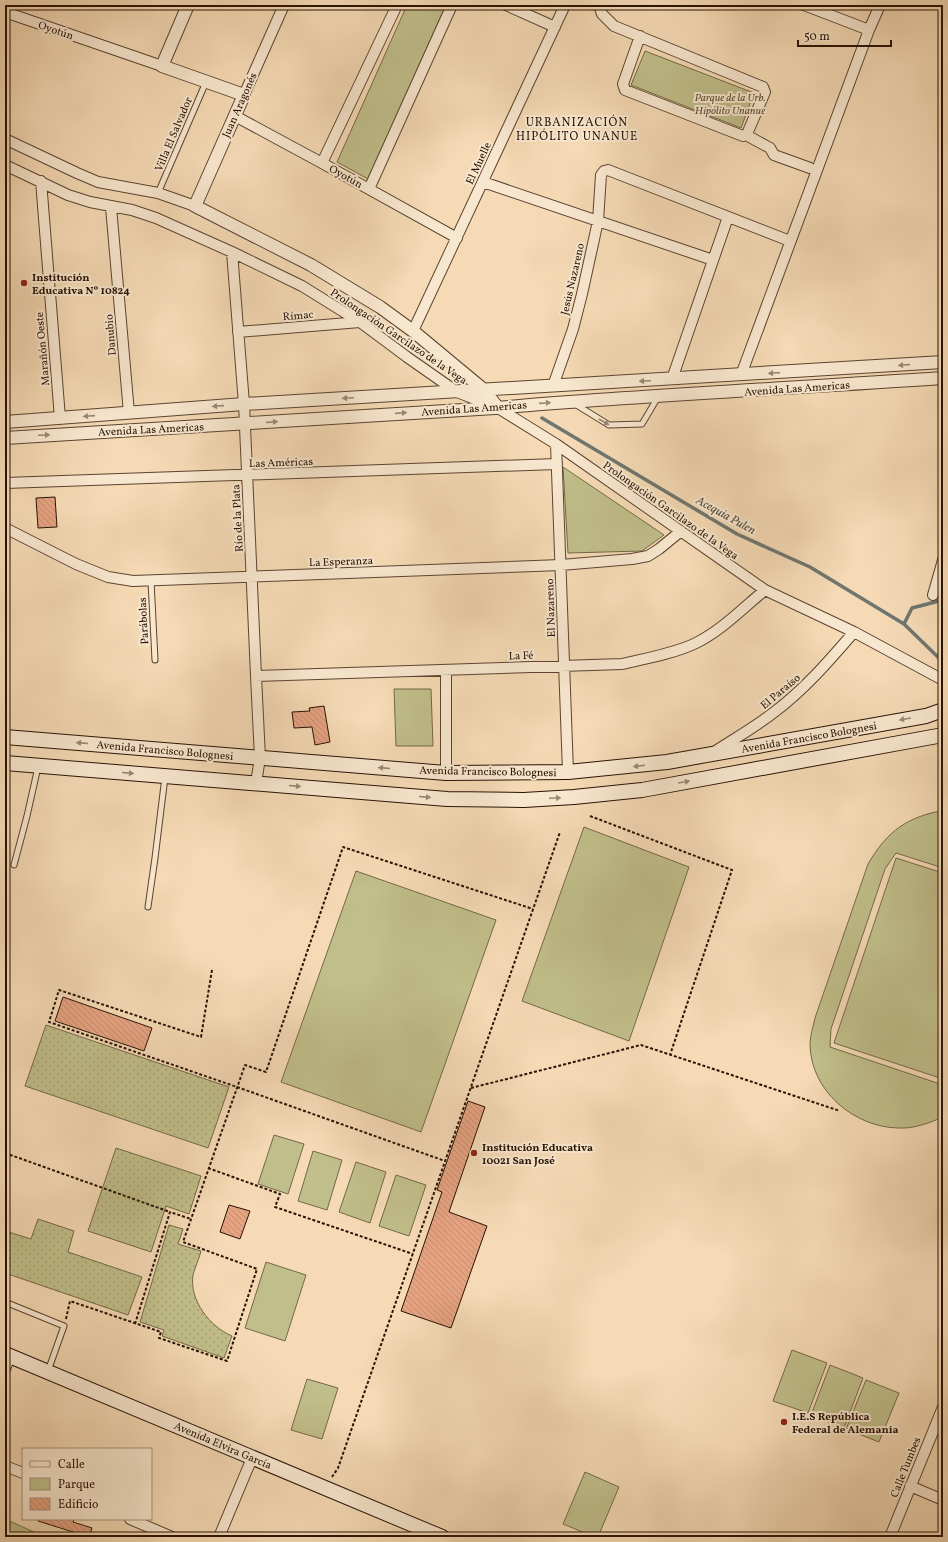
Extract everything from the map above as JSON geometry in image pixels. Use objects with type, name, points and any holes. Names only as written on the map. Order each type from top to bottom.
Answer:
[{"type":"main road","name":"Avenida Francisco Bolognesi","points":[[5,737],[446,773],[568,772],[668,762],[926,716],[943,710]]},
{"type":"main road","name":"Avenida Francisco Bolognesi","points":[[5,763],[448,799],[524,800],[574,797],[642,790],[943,736]]},
{"type":"main road","name":"Avenida Elvira García","points":[[8,1355],[442,1537]]},
{"type":"street","points":[[162,66],[188,5]]},
{"type":"street","name":"Juan Aragonés","points":[[195,206],[284,5]]},
{"type":"street","points":[[322,163],[397,5]]},
{"type":"street","points":[[369,189],[452,5]]},
{"type":"street","points":[[506,5],[555,27]]},
{"type":"street","name":"El Muelle","points":[[413,332],[565,5]]},
{"type":"street","points":[[599,5],[602,14],[614,26],[763,87],[765,92],[746,135]]},
{"type":"street","points":[[804,5],[869,30]]},
{"type":"street","points":[[741,375],[869,30],[880,5]]},
{"type":"street","name":"Oyotún","points":[[5,12],[244,95]]},
{"type":"street","points":[[640,36],[623,84],[625,90],[743,136],[746,135],[770,148],[774,155],[810,168]]},
{"type":"street","name":"Oyotún","points":[[235,116],[456,238]]},
{"type":"street","points":[[5,139],[98,182],[158,193],[195,206],[312,265],[380,307],[413,332],[484,390],[498,408]]},
{"type":"street","name":"Prolongación Garcilazo de la Vega","points":[[5,166],[41,181],[68,195],[111,207],[132,210],[156,218],[232,252],[302,286],[360,322],[457,392],[498,408],[556,444],[765,590],[854,632],[943,680]]},
{"type":"street","name":"Jesús Nazareno","points":[[553,386],[573,329],[582,294],[598,221],[601,175],[604,171],[608,170],[728,217]]},
{"type":"street","name":"Marañón Oeste","points":[[41,181],[60,418]]},
{"type":"street","points":[[483,182],[713,260]]},
{"type":"street","name":"Danubio","points":[[111,207],[129,413]]},
{"type":"street","points":[[672,379],[728,217],[790,241]]},
{"type":"street","name":"Río de la Plata","points":[[232,252],[244,404],[252,577],[260,758],[256,783]]},
{"type":"street","name":"Rímac","points":[[238,332],[360,322]]},
{"type":"street","name":"Avenida Las Americas","points":[[5,422],[244,404],[943,362]]},
{"type":"street","name":"Avenida Las Americas","points":[[5,438],[498,408],[943,378]]},
{"type":"street","name":"El Nazareno","points":[[556,444],[568,772]]},
{"type":"street","name":"Las Américas","points":[[5,483],[557,464]]},
{"type":"street","name":"La Esperanza","points":[[5,528],[76,564],[108,577],[133,581],[561,565],[632,559],[648,556],[681,531]]},
{"type":"street","points":[[933,595],[943,560]]},
{"type":"street","name":"La Fé","points":[[256,676],[622,664],[658,656],[696,643],[722,626],[765,590]]},
{"type":"street","name":"El Paraíso","points":[[710,755],[773,714],[796,695],[823,668],[854,632]]},
{"type":"street","points":[[446,670],[446,773]]},
{"type":"street","points":[[5,1369],[8,1355]]},
{"type":"street","name":"Calle Tumbes","points":[[890,1537],[943,1407]]},
{"type":"street","points":[[218,1537],[252,1458]]},
{"type":"street","points":[[5,1466],[22,1473]]},
{"type":"street","points":[[910,1486],[943,1500]]},
{"type":"street","points":[[132,1520],[172,1537]]},
{"type":"lane","name":"Villa El Salvador","points":[[158,193],[206,82]]},
{"type":"lane","points":[[571,402],[609,426],[642,424],[658,397]]},
{"type":"lane","name":"Parábolas","points":[[151,581],[155,660]]},
{"type":"lane","points":[[14,865],[38,766]]},
{"type":"lane","points":[[148,907],[165,776]]},
{"type":"lane","points":[[5,1302],[64,1326],[47,1372]]},
{"type":"path","points":[[590,816],[732,870],[670,1055]]},
{"type":"path","points":[[338,1468],[560,832]]},
{"type":"path","points":[[64,1326],[70,1302],[161,1332],[159,1338],[227,1361],[257,1269],[183,1242],[245,1065],[266,1072],[343,846],[533,909]]},
{"type":"path","points":[[212,970],[201,1037],[59,990],[49,1022],[445,1161]]},
{"type":"path","points":[[471,1088],[641,1045],[840,1111]]},
{"type":"path","points":[[5,1153],[191,1219]]},
{"type":"path","points":[[208,1168],[280,1194],[275,1207],[413,1254]]},
{"type":"path","points":[[135,1324],[170,1212]]},
{"type":"green space","points":[[407,5],[446,5],[368,179],[337,162]]},
{"type":"green space","name":"Parque de la Urb. Hipólito Unanue","points":[[645,51],[754,93],[741,128],[631,85]]},
{"type":"green space","points":[[563,467],[664,535],[642,551],[568,553]]},
{"type":"green space","points":[[394,689],[431,689],[433,746],[396,746]]},
{"type":"green space","points":[[935,812],[943,812],[943,868],[896,853],[885,869],[831,1029],[830,1047],[943,1085],[943,1117],[910,1128],[882,1126],[866,1121],[851,1113],[838,1103],[827,1091],[818,1077],[812,1062],[810,1045],[811,1035],[815,1018],[868,864],[881,845],[896,830],[913,819]]},
{"type":"green space","points":[[584,827],[689,867],[629,1041],[522,1001]]},
{"type":"green space","points":[[896,858],[943,873],[943,1079],[834,1043]]},
{"type":"green space","points":[[356,871],[496,920],[421,1132],[281,1082]]},
{"type":"green space","points":[[46,1025],[229,1087],[208,1148],[25,1086]]},
{"type":"green space","points":[[274,1135],[304,1144],[288,1194],[258,1184]]},
{"type":"green space","points":[[116,1148],[201,1176],[189,1214],[166,1206],[151,1252],[88,1231]]},
{"type":"green space","points":[[313,1151],[342,1160],[327,1210],[298,1201]]},
{"type":"green space","points":[[356,1162],[386,1172],[370,1223],[339,1212]]},
{"type":"green space","points":[[396,1175],[426,1185],[409,1236],[379,1226]]},
{"type":"green space","points":[[38,1219],[74,1231],[68,1252],[142,1277],[128,1315],[5,1273],[5,1231],[31,1239]]},
{"type":"green space","points":[[169,1225],[183,1229],[178,1244],[201,1251],[193,1275],[194,1294],[203,1312],[209,1319],[224,1332],[232,1336],[224,1358],[162,1336],[164,1330],[140,1322]]},
{"type":"green space","points":[[266,1262],[306,1275],[285,1341],[245,1328]]},
{"type":"green space","points":[[792,1350],[827,1363],[808,1413],[773,1401]]},
{"type":"green space","points":[[830,1365],[863,1378],[844,1428],[811,1415]]},
{"type":"green space","points":[[307,1379],[338,1388],[322,1439],[291,1430]]},
{"type":"green space","points":[[866,1380],[899,1393],[879,1442],[846,1429]]},
{"type":"green space","points":[[585,1472],[619,1487],[598,1537],[563,1524]]},
{"type":"green space","points":[[5,1519],[45,1537],[5,1537]]},
{"type":"building","points":[[55,497],[57,527],[38,528],[36,498]]},
{"type":"building","points":[[324,706],[330,742],[315,745],[312,727],[294,728],[292,712],[310,711],[309,708]]},
{"type":"building","points":[[63,997],[152,1028],[144,1051],[55,1021]]},
{"type":"building","points":[[468,1101],[485,1107],[449,1212],[487,1226],[451,1328],[401,1311],[442,1192],[437,1190]]},
{"type":"building","points":[[229,1205],[250,1211],[240,1239],[220,1232]]},
{"type":"building","points":[[74,1520],[73,1522],[92,1528],[89,1537],[38,1521]]},
{"type":"waterway","name":"Acequia Pulen","points":[[542,418],[737,534],[810,567],[904,624],[943,662]]},
{"type":"waterway","points":[[904,624],[912,608],[943,600]]},
{"type":"place","name":"Institución Educativa Nº 10824","points":[[24,283]]},
{"type":"place","name":"Institución Educativa 10021 San José","points":[[474,1153]]},
{"type":"place","name":"I.E.S República Federal de Alemania","points":[[784,1422]]},
{"type":"district","name":"URBANIZACIÓN HIPÓLITO UNANUE","points":[[577,129]]}]
